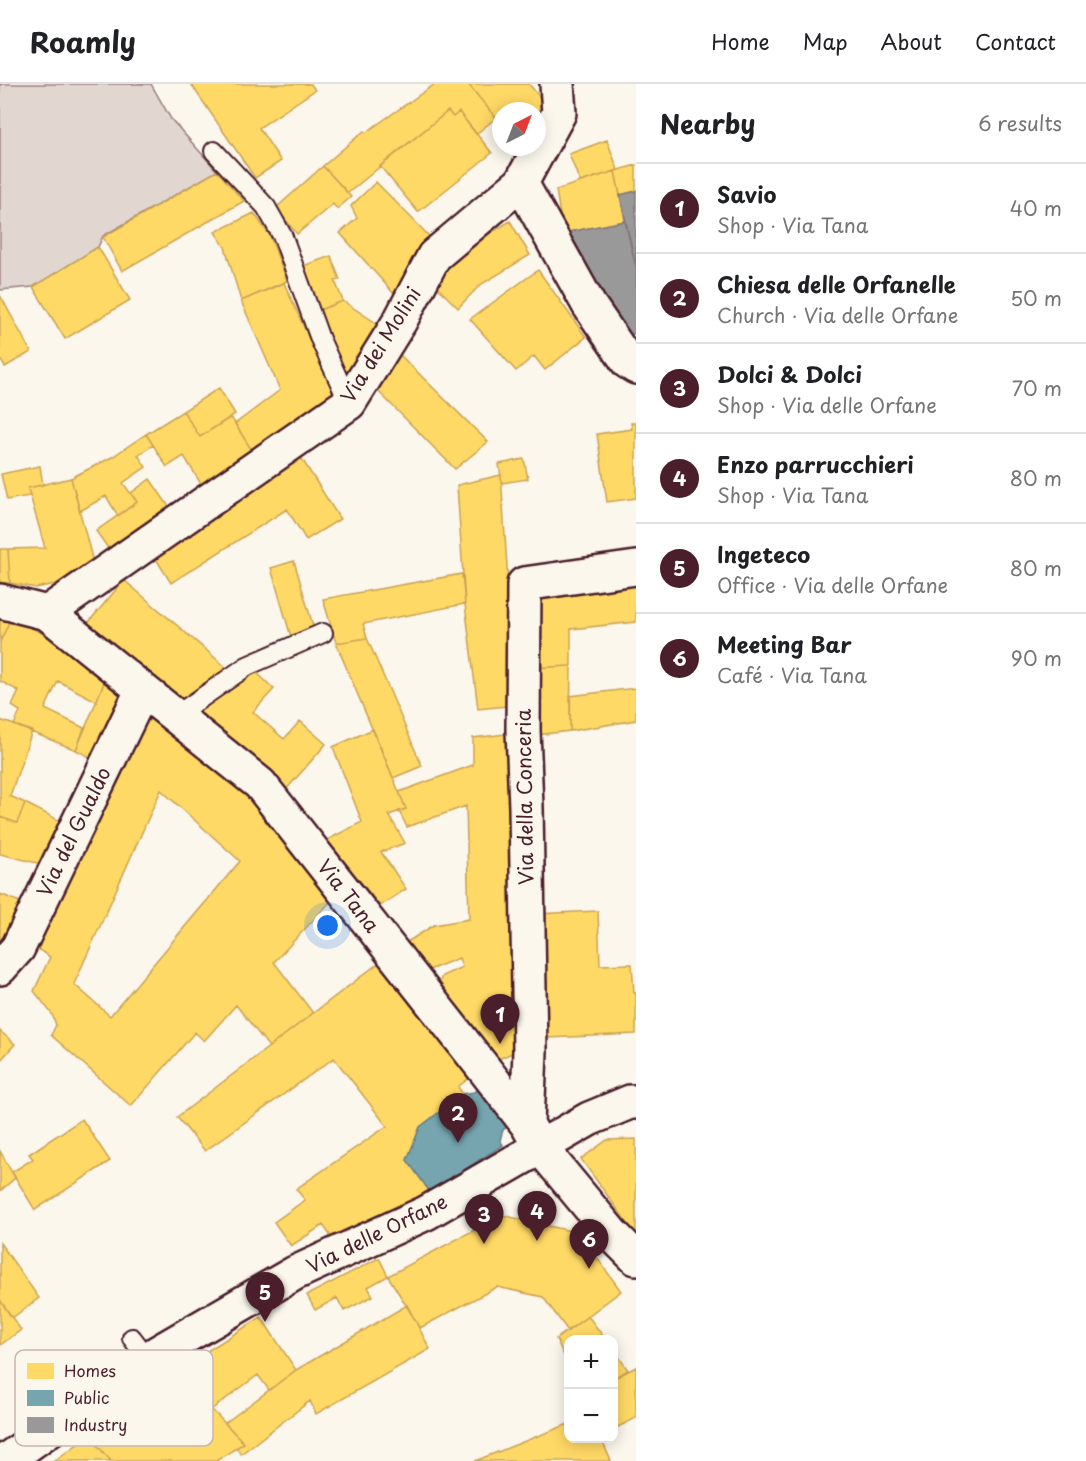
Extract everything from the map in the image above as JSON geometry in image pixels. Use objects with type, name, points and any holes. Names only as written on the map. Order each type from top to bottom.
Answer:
[{"type":"street","name":"Via dei Molini","points":[[46,613],[349,403],[400,321],[434,256],[521,183],[559,113],[557,84]]},
{"type":"street","points":[[521,183],[589,305],[628,362],[636,367]]},
{"type":"street","name":"Via della Conceria","points":[[533,1136],[527,819],[523,730],[524,584],[636,568]]},
{"type":"street","name":"Via Tana","points":[[0,601],[46,613],[260,784],[533,1136],[612,1234],[636,1258]]},
{"type":"street","name":"Via del Gualdo","points":[[0,968],[18,948],[142,691]]},
{"type":"street","name":"Via delle Orfane","points":[[139,1350],[426,1213],[533,1136],[589,1119],[630,1102],[636,1102]]},
{"type":"street","name":"Via delle Orfane","points":[[5,1461],[21,1446]]},
{"type":"lane","points":[[214,152],[266,207],[283,237],[320,339],[349,403]]},
{"type":"lane","points":[[174,717],[248,666],[323,633]]},
{"type":"shaded area","points":[[0,84],[151,84],[171,119],[217,171],[103,236],[98,247],[33,287],[0,290]]},
{"type":"building: Homes","points":[[191,84],[311,84],[315,90],[259,128],[281,161],[255,178]]},
{"type":"building: Homes","points":[[435,84],[468,84],[492,113],[492,121],[476,134],[459,112],[453,117],[448,111],[348,193],[323,166],[364,131],[365,133]]},
{"type":"building: Homes","points":[[468,84],[529,84],[544,102],[492,102],[492,113]]},
{"type":"building: Homes","points":[[448,111],[453,117],[459,112],[492,153],[418,212],[380,166]]},
{"type":"building: Homes","points":[[607,140],[618,170],[580,182],[569,154]]},
{"type":"building: Homes","points":[[636,165],[636,191],[620,195],[615,171]]},
{"type":"building: Homes","points":[[323,166],[351,197],[337,209],[333,204],[297,234],[276,208]]},
{"type":"building: Homes","points":[[217,171],[244,201],[122,271],[103,237]]},
{"type":"building: Homes","points":[[615,171],[625,221],[563,233],[556,190]]},
{"type":"building: Homes","points":[[376,182],[436,243],[396,296],[340,233],[357,218],[351,206]]},
{"type":"building: Homes","points":[[254,213],[270,236],[287,281],[241,301],[225,247],[215,232]]},
{"type":"building: Homes","points":[[510,221],[530,255],[480,285],[458,308],[430,280],[439,265]]},
{"type":"building: Homes","points":[[98,247],[130,300],[65,339],[33,287]]},
{"type":"building: Homes","points":[[331,256],[340,280],[335,281],[343,301],[319,310],[303,266]]},
{"type":"building: Homes","points":[[538,270],[586,337],[545,370],[534,356],[516,371],[470,319]]},
{"type":"building: Homes","points":[[284,283],[337,400],[256,457],[235,424],[280,390],[241,301]]},
{"type":"building: Homes","points":[[0,295],[31,352],[5,367],[0,359]]},
{"type":"building: Homes","points":[[343,301],[385,329],[345,381],[314,312]]},
{"type":"building: Homes","points":[[397,352],[488,442],[455,469],[373,386]]},
{"type":"building: Homes","points":[[219,388],[235,414],[200,437],[183,411]]},
{"type":"building: Homes","points":[[183,411],[200,437],[231,417],[256,457],[204,489],[184,456],[167,467],[146,434]]},
{"type":"building: Homes","points":[[631,423],[636,423],[636,498],[607,502],[597,434],[632,429]]},
{"type":"building: Homes","points":[[146,434],[153,445],[138,455],[146,467],[123,483],[137,502],[118,516],[106,496],[80,511],[71,478],[112,457]]},
{"type":"building: Homes","points":[[300,456],[340,519],[306,540],[287,509],[171,583],[151,551]]},
{"type":"building: Homes","points":[[524,459],[528,479],[502,483],[499,464]]},
{"type":"building: Homes","points":[[40,466],[43,485],[28,488],[30,496],[7,500],[1,474]]},
{"type":"building: Homes","points":[[501,475],[516,705],[478,709],[465,604],[457,485]]},
{"type":"building: Homes","points":[[71,478],[93,562],[60,583],[36,588],[10,583],[8,549],[45,548],[28,488]]},
{"type":"building: Homes","points":[[150,479],[172,511],[112,554],[96,531],[137,502],[131,493]]},
{"type":"building: Homes","points":[[0,549],[8,549],[10,583],[0,582]]},
{"type":"building: Homes","points":[[294,561],[314,629],[291,637],[271,568]]},
{"type":"building: Homes","points":[[462,574],[465,604],[363,624],[367,638],[336,643],[323,599]]},
{"type":"building: Homes","points":[[636,576],[636,622],[571,629],[571,666],[528,668],[530,589]]},
{"type":"building: Homes","points":[[124,580],[228,669],[181,702],[88,623]]},
{"type":"building: Homes","points":[[0,614],[11,618],[0,642]]},
{"type":"building: Homes","points":[[11,618],[75,649],[107,676],[96,701],[58,681],[45,709],[84,728],[76,750],[14,725],[20,711],[12,706],[19,691],[0,681],[0,642]]},
{"type":"building: Homes","points":[[367,638],[422,766],[393,778],[336,643]]},
{"type":"building: Homes","points":[[571,666],[570,731],[528,736],[528,668]]},
{"type":"building: Homes","points":[[256,672],[274,689],[253,712],[284,739],[300,721],[326,744],[284,792],[196,714]]},
{"type":"building: Homes","points":[[107,676],[135,701],[104,764],[76,750]]},
{"type":"building: Homes","points":[[636,688],[636,720],[570,731],[570,696]]},
{"type":"building: Homes","points":[[159,718],[265,804],[333,899],[274,962],[313,1013],[269,1047],[236,1005],[204,1041],[195,1032],[131,1106],[51,1035],[56,1025],[52,1014],[34,991],[50,957],[33,946],[134,723]],"holes":[[[161,790],[240,861],[110,1016],[74,984]]]},
{"type":"building: Homes","points":[[0,720],[32,731],[10,796],[25,803],[17,823],[0,817]]},
{"type":"building: Homes","points":[[373,729],[406,809],[389,815],[405,843],[381,852],[406,889],[380,906],[327,840],[362,822],[333,747]]},
{"type":"building: Homes","points":[[514,733],[517,1051],[496,1060],[438,986],[442,976],[462,967],[459,958],[429,970],[407,942],[434,925],[469,919],[466,806],[407,827],[399,811],[406,809],[399,792],[473,765],[473,738]]},
{"type":"building: Homes","points":[[25,803],[70,826],[49,866],[0,854],[0,817],[17,823]]},
{"type":"building: Homes","points":[[0,894],[25,904],[11,942],[0,938]]},
{"type":"building: Homes","points":[[598,911],[600,965],[632,964],[634,993],[636,993],[636,1034],[548,1038],[534,914]]},
{"type":"building: Homes","points":[[384,959],[474,1074],[458,1087],[463,1094],[420,1127],[407,1160],[430,1192],[332,1238],[323,1225],[291,1246],[274,1222],[305,1200],[296,1189],[387,1126],[334,1058],[205,1151],[177,1117]]},
{"type":"building: Homes","points":[[0,1031],[15,1044],[0,1061]]},
{"type":"building: Homes","points":[[82,1119],[110,1161],[35,1210],[12,1172],[33,1159],[29,1154]]},
{"type":"building: Homes","points":[[636,1139],[636,1235],[581,1159],[607,1140]]},
{"type":"building: Homes","points":[[0,1151],[15,1178],[0,1191]]},
{"type":"building: Homes","points":[[502,1215],[579,1233],[621,1291],[568,1331],[543,1297],[497,1287],[420,1328],[388,1276]]},
{"type":"building: Homes","points":[[0,1243],[39,1298],[12,1318],[0,1300]]},
{"type":"building: Homes","points":[[379,1258],[388,1276],[368,1287],[373,1296],[344,1311],[337,1298],[315,1310],[307,1295]]},
{"type":"building: Homes","points":[[0,1300],[21,1330],[0,1345]]},
{"type":"building: Homes","points":[[407,1305],[430,1349],[316,1414],[310,1401],[241,1454],[236,1448],[244,1443],[225,1423],[296,1370]]},
{"type":"building: Homes","points":[[588,1316],[602,1335],[564,1335],[564,1356],[556,1339]]},
{"type":"building: Homes","points":[[261,1317],[296,1370],[269,1390],[258,1375],[213,1408],[213,1350],[209,1350]]},
{"type":"building: Homes","points":[[618,1356],[628,1370],[618,1376]]},
{"type":"building: Homes","points":[[636,1367],[636,1418],[618,1427],[618,1389],[618,1376]]},
{"type":"building: Homes","points":[[213,1411],[244,1443],[216,1461],[111,1461],[98,1446],[213,1446]]},
{"type":"building: Homes","points":[[564,1426],[564,1443],[603,1443],[611,1461],[475,1461]]},
{"type":"building: Homes","points":[[75,1446],[98,1446],[111,1461],[54,1461]]},
{"type":"building: Public","points":[[480,1089],[508,1126],[503,1130],[500,1140],[503,1145],[430,1192],[407,1160],[420,1127],[463,1094]]},
{"type":"building: Industry","points":[[636,191],[636,267],[620,195]]},
{"type":"building: Industry","points":[[625,221],[636,267],[636,332],[630,336],[563,233]]},
{"type":"place","name":"Savio","points":[[500,1044]]},
{"type":"place","name":"Chiesa delle Orfanelle","points":[[458,1143]]},
{"type":"place","name":"Enzo parrucchieri","points":[[537,1241]]},
{"type":"place","name":"Dolci & Dolci","points":[[484,1244]]},
{"type":"place","name":"Meeting Bar","points":[[589,1269]]},
{"type":"place","name":"Ingeteco","points":[[265,1322]]}]
